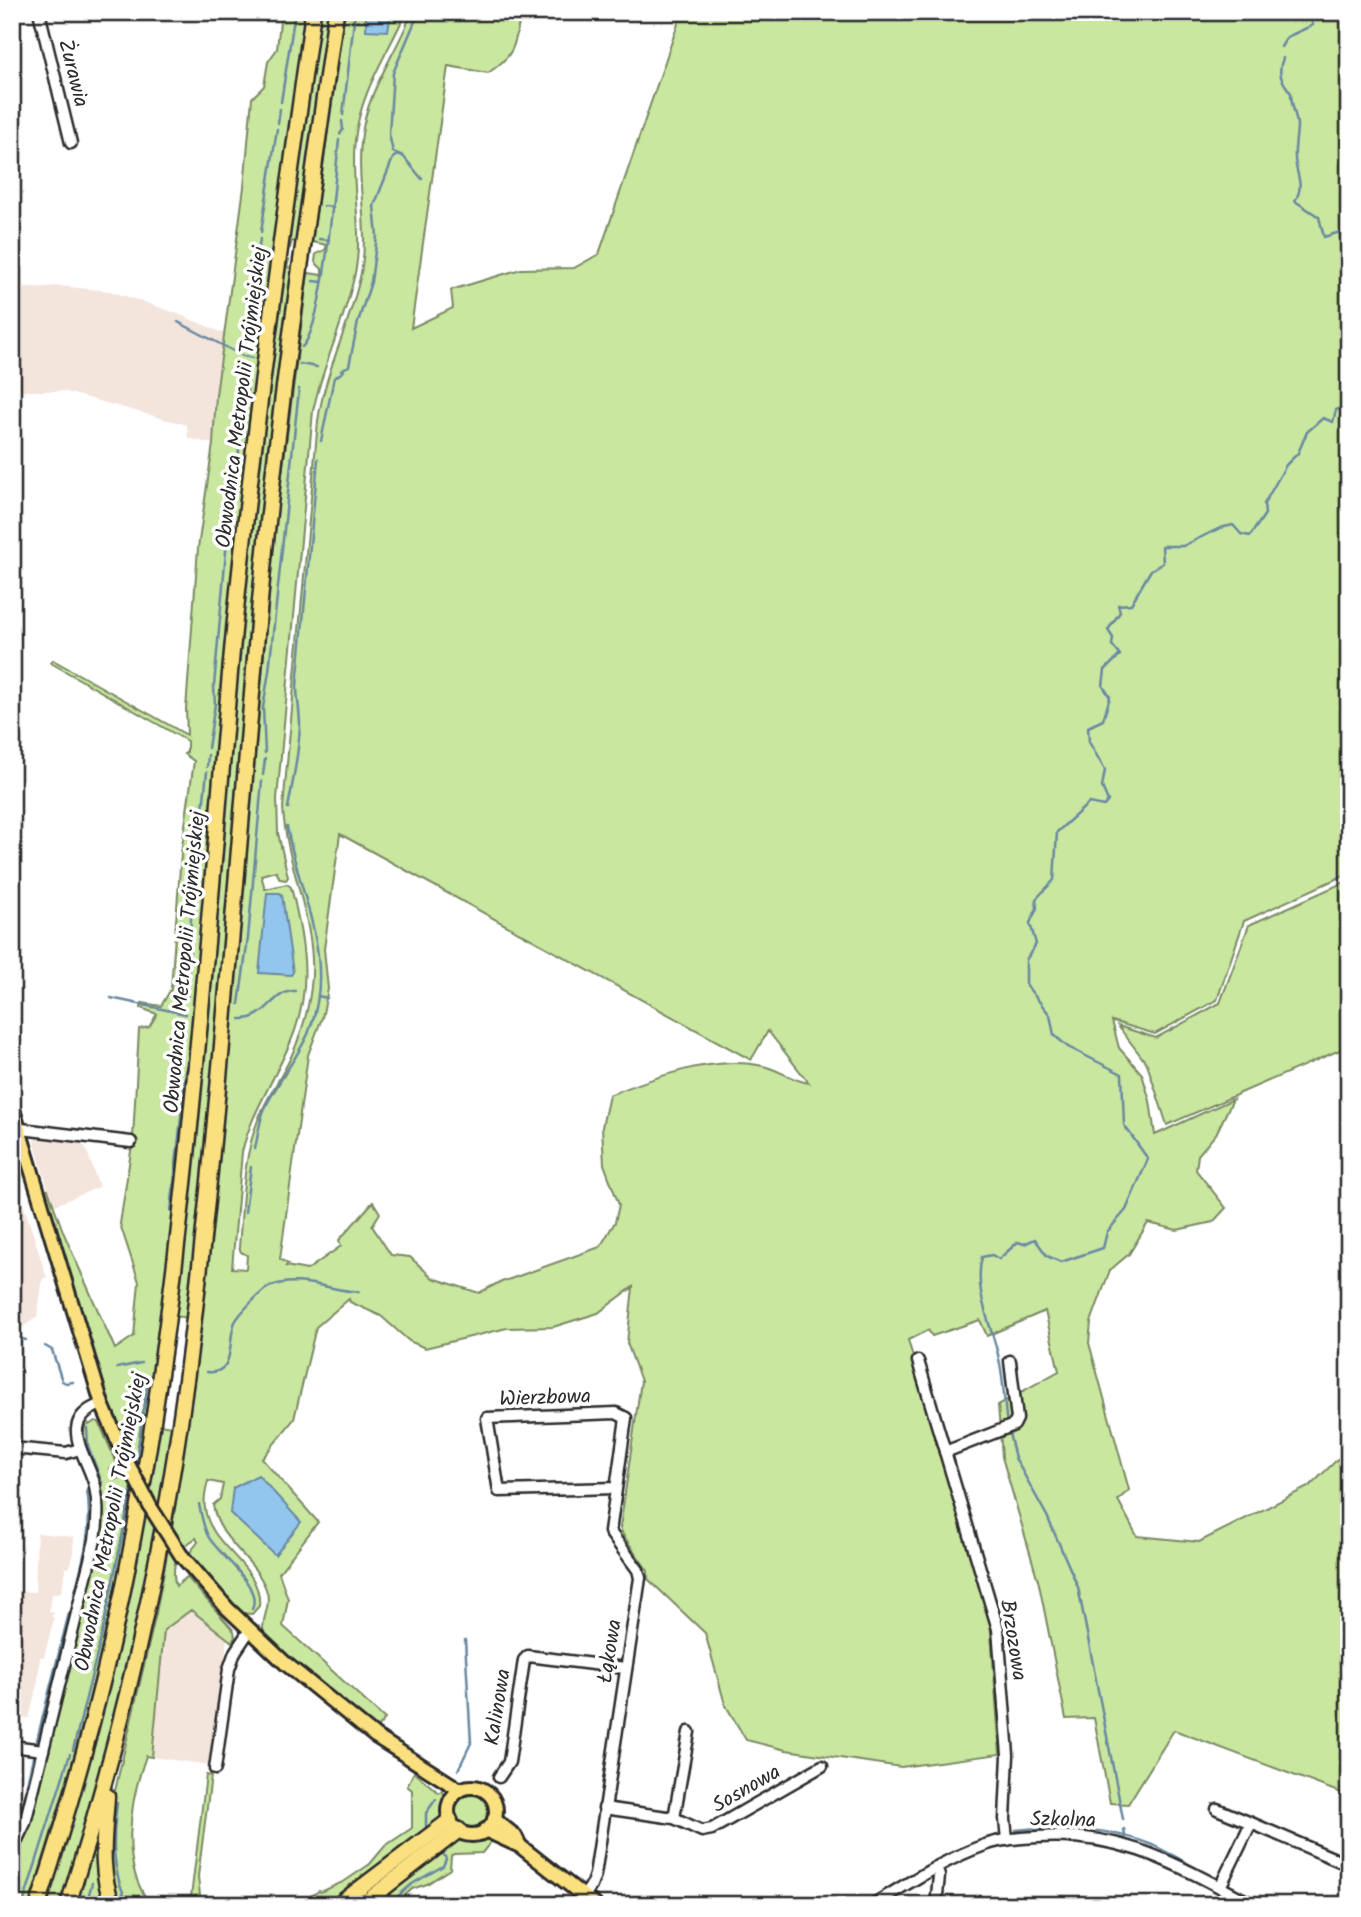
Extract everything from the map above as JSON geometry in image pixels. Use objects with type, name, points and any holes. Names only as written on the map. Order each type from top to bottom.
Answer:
[{"type":"highway","name":"Obwodnica Metropolii Trójmiejskiej","points":[[38,1905],[72,1797],[106,1663],[129,1560],[157,1396],[195,1077],[245,522],[313,12]]},
{"type":"highway","name":"Obwodnica Metropolii Trójmiejskiej","points":[[68,1905],[108,1769],[150,1595],[179,1427],[194,1318],[219,1083],[258,617],[276,457],[337,12]]},
{"type":"highway","points":[[108,1769],[102,1850],[107,1892],[113,1905]]},
{"type":"highway","points":[[338,1905],[454,1825]]},
{"type":"highway","points":[[362,1905],[454,1825]]},
{"type":"main road","points":[[12,1106],[15,1128],[102,1404],[125,1460],[181,1555],[249,1631],[364,1727],[435,1776],[456,1794]]},
{"type":"main road","points":[[473,1787],[490,1795],[495,1807],[494,1819],[485,1830],[469,1834],[454,1825],[448,1808],[456,1794],[473,1787]]},
{"type":"main road","points":[[494,1819],[515,1836],[520,1846]]},
{"type":"main road","points":[[485,1830],[520,1846],[595,1905]]},
{"type":"street","name":"Żurawia","points":[[39,12],[71,143]]},
{"type":"street","points":[[15,1128],[131,1142]]},
{"type":"street","name":"Brzozowa","points":[[918,1361],[998,1629],[1008,1755],[1005,1819],[1007,1840]]},
{"type":"street","points":[[945,1452],[1014,1425],[1017,1419],[1010,1361]]},
{"type":"street","points":[[12,1850],[25,1823],[95,1540],[98,1517],[95,1488],[80,1449],[77,1426],[82,1415],[102,1404]]},
{"type":"street","name":"Wierzbowa","points":[[615,1488],[499,1491],[487,1418],[616,1413],[626,1418]]},
{"type":"street","name":"Łąkowa","points":[[584,1896],[595,1875],[639,1574],[610,1532],[626,1418]]},
{"type":"street","points":[[12,1448],[66,1453],[80,1449]]},
{"type":"street","points":[[215,1769],[229,1669],[235,1652],[249,1631]]},
{"type":"street","name":"Kalinowa","points":[[499,1777],[509,1762],[524,1660],[528,1656],[625,1668]]},
{"type":"street","points":[[674,1818],[689,1732]]},
{"type":"street","points":[[12,1746],[43,1750]]},
{"type":"street","name":"Sosnowa","points":[[604,1808],[674,1818],[702,1831],[712,1829],[822,1766]]},
{"type":"street","points":[[1217,1809],[1349,1866]]},
{"type":"street","points":[[1220,1887],[1251,1823]]},
{"type":"street","name":"Szkolna","points":[[872,1905],[936,1867],[971,1850],[1007,1840],[1063,1835],[1101,1839],[1148,1852],[1254,1905]]},
{"type":"street","points":[[936,1867],[939,1876],[936,1905]]},
{"type":"shaded area","points":[[59,286],[110,291],[176,313],[225,334],[216,395],[213,444],[188,438],[187,425],[62,391],[20,391],[12,289]]},
{"type":"shaded area","points":[[39,1136],[80,1142],[86,1148],[99,1187],[53,1206],[34,1141]]},
{"type":"shaded area","points":[[12,1200],[22,1200],[47,1278],[43,1278],[37,1317],[12,1334]]},
{"type":"shaded area","points":[[37,1533],[74,1537],[73,1552],[69,1568],[64,1567],[66,1570],[61,1592],[52,1594],[49,1612],[55,1613],[51,1616],[54,1618],[44,1657],[40,1657],[38,1681],[29,1718],[12,1717],[12,1591],[35,1592]]},
{"type":"shaded area","points":[[191,1610],[227,1638],[215,1757],[210,1765],[152,1757],[164,1630]]},
{"type":"green space","points":[[281,12],[307,12],[245,463],[185,1108],[155,1354],[113,1599],[85,1715],[29,1905],[12,1905],[12,1855],[19,1846],[101,1528],[82,1438],[87,1420],[89,1425],[95,1421],[99,1422],[117,1464],[110,1469],[116,1480],[123,1476],[132,1458],[130,1451],[133,1434],[130,1431],[120,1436],[111,1415],[41,1192],[48,1190],[64,1234],[115,1349],[134,1336],[139,1282],[120,1224],[133,1138],[139,1029],[149,1027],[157,1014],[141,1008],[142,1003],[161,1006],[171,989],[181,854],[194,761],[184,754],[187,752],[187,741],[51,663],[53,660],[187,735],[186,709],[198,548],[244,187],[252,98],[264,86],[268,62],[277,49]]},
{"type":"green space","points":[[320,12],[333,12],[299,249],[295,249],[296,242],[292,241],[290,248],[286,248]]},
{"type":"green space","points":[[345,12],[406,12],[368,90],[358,122],[354,156],[358,236],[356,268],[313,411],[277,799],[278,833],[288,877],[286,880],[280,879],[276,871],[261,875],[265,889],[287,884],[291,887],[303,951],[304,992],[294,1033],[255,1114],[242,1152],[232,1268],[246,1269],[247,1255],[241,1252],[239,1247],[249,1151],[261,1112],[298,1042],[311,987],[310,942],[285,830],[283,808],[318,421],[326,383],[361,273],[364,238],[360,151],[365,118],[376,87],[412,12],[521,12],[513,48],[497,67],[488,73],[448,66],[411,328],[453,308],[451,290],[521,269],[574,268],[599,254],[682,12],[1349,12],[1349,873],[1244,921],[1217,1000],[1155,1034],[1112,1021],[1119,1048],[1142,1074],[1150,1101],[1155,1135],[1233,1099],[1216,1134],[1198,1155],[1196,1170],[1226,1208],[1213,1222],[1177,1230],[1148,1223],[1129,1254],[1110,1270],[1091,1322],[1089,1343],[1129,1490],[1118,1500],[1137,1536],[1199,1542],[1310,1486],[1349,1448],[1349,1796],[1174,1730],[1128,1804],[1110,1803],[1094,1718],[1066,1719],[1039,1584],[1002,1457],[998,1405],[1059,1371],[1045,1311],[987,1336],[980,1320],[932,1336],[928,1330],[908,1340],[990,1620],[1000,1754],[901,1767],[786,1750],[746,1740],[725,1704],[705,1633],[648,1579],[648,1571],[623,1535],[620,1528],[641,1381],[627,1343],[633,1287],[598,1313],[553,1327],[507,1328],[425,1348],[409,1341],[381,1316],[350,1302],[349,1299],[316,1327],[294,1419],[262,1459],[318,1522],[279,1573],[288,1599],[283,1626],[385,1719],[377,1728],[370,1727],[265,1636],[263,1625],[268,1602],[266,1589],[216,1518],[213,1505],[220,1499],[223,1484],[208,1481],[204,1502],[209,1522],[253,1579],[259,1606],[252,1614],[241,1613],[187,1556],[198,1542],[196,1538],[184,1546],[181,1543],[174,1570],[176,1586],[187,1577],[234,1631],[235,1637],[232,1642],[191,1610],[164,1630],[152,1757],[146,1756],[140,1773],[130,1832],[134,1870],[140,1888],[150,1903],[160,1905],[118,1905],[109,1878],[109,1817],[156,1613],[172,1528],[198,1344],[220,1149],[275,528],[308,273],[322,275],[322,269],[315,262],[316,254],[325,250],[327,245],[312,242]],"holes":[[[340,834],[751,1060],[768,1031],[809,1083],[763,1066],[725,1063],[665,1075],[609,1095],[602,1127],[604,1164],[619,1205],[615,1222],[600,1247],[496,1284],[479,1293],[433,1278],[410,1257],[391,1255],[372,1226],[380,1213],[373,1202],[339,1240],[341,1246],[307,1270],[286,1266],[288,1264],[280,1259],[308,1055],[322,1018],[328,989],[324,949]]]},
{"type":"green space","points":[[284,259],[289,260],[287,267],[291,268],[293,261],[298,261],[189,1318],[173,1316],[246,559]]},
{"type":"green space","points":[[1349,880],[1349,1046],[1167,1125],[1147,1064],[1118,1026],[1156,1038],[1220,1003],[1249,925]]},
{"type":"green space","points":[[157,1424],[174,1426],[160,1515],[124,1691],[63,1905],[43,1905]]},
{"type":"green space","points":[[414,1772],[439,1793],[442,1790],[447,1801],[446,1815],[331,1905],[297,1905],[319,1891],[345,1881],[370,1864],[385,1846],[412,1828],[412,1790],[407,1786]]},
{"type":"green space","points":[[206,1775],[211,1776],[198,1876],[201,1905],[190,1905]]},
{"type":"green space","points":[[473,1791],[486,1797],[492,1810],[486,1823],[473,1829],[460,1823],[454,1810],[460,1797]]},
{"type":"green space","points":[[462,1836],[495,1837],[482,1853],[451,1856],[450,1869],[427,1884],[412,1889],[395,1905],[371,1905]]},
{"type":"green space","points":[[97,1838],[109,1905],[76,1905]]},
{"type":"water","points":[[366,12],[391,12],[388,31],[366,30]]},
{"type":"water","points":[[267,893],[282,895],[293,972],[291,975],[259,973]]},
{"type":"water","points":[[258,1475],[301,1522],[275,1555],[230,1513],[233,1488]]},
{"type":"waterway","points":[[281,102],[295,12]]},
{"type":"waterway","points":[[343,115],[355,12]]},
{"type":"waterway","points":[[419,12],[393,73],[389,134],[393,152],[403,156],[422,179]]},
{"type":"waterway","points":[[1281,47],[1287,37],[1313,25],[1308,12]]},
{"type":"waterway","points":[[1283,58],[1281,77],[1291,93],[1297,125],[1295,154],[1300,185],[1295,201],[1319,217],[1324,237],[1340,232],[1341,244],[1346,255],[1349,254]]},
{"type":"waterway","points":[[278,123],[280,109]]},
{"type":"waterway","points":[[340,134],[343,130],[342,121]]},
{"type":"waterway","points":[[261,232],[277,129]]},
{"type":"waterway","points":[[302,347],[310,334],[322,283],[339,140]]},
{"type":"waterway","points":[[341,370],[349,366],[358,322],[371,282],[377,236],[374,206],[393,158],[398,154]]},
{"type":"waterway","points":[[324,206],[333,207]]},
{"type":"waterway","points":[[257,260],[260,239]]},
{"type":"waterway","points":[[319,239],[329,240]]},
{"type":"waterway","points":[[251,346],[250,322],[256,267]]},
{"type":"waterway","points":[[313,281],[323,282]]},
{"type":"waterway","points":[[178,322],[243,356],[253,358]]},
{"type":"waterway","points":[[300,364],[317,367]]},
{"type":"waterway","points":[[321,441],[334,378],[344,371]]},
{"type":"waterway","points":[[208,748],[215,704],[214,686],[227,540],[248,383]]},
{"type":"waterway","points":[[265,753],[263,708],[299,389]]},
{"type":"waterway","points":[[1007,1425],[1001,1367],[984,1308],[980,1283],[982,1257],[992,1255],[999,1259],[1018,1242],[1024,1244],[1035,1239],[1047,1256],[1061,1262],[1103,1248],[1107,1232],[1126,1210],[1148,1159],[1124,1125],[1122,1074],[1068,1047],[1054,1035],[1050,1015],[1026,985],[1026,960],[1036,944],[1030,923],[1037,908],[1036,899],[1054,880],[1057,832],[1089,803],[1104,806],[1108,801],[1102,787],[1105,770],[1089,742],[1088,727],[1103,720],[1110,697],[1103,686],[1105,670],[1120,655],[1112,645],[1113,638],[1108,630],[1120,612],[1118,605],[1131,604],[1151,570],[1163,563],[1162,546],[1183,546],[1220,528],[1233,525],[1241,534],[1250,536],[1265,514],[1264,504],[1286,465],[1298,453],[1307,432],[1323,418],[1333,422],[1336,410],[1349,404]]},
{"type":"waterway","points":[[288,808],[299,735],[297,686],[318,459]]},
{"type":"waterway","points":[[207,767],[208,755]]},
{"type":"waterway","points":[[263,775],[265,759]]},
{"type":"waterway","points":[[187,999],[191,918],[207,772]]},
{"type":"waterway","points":[[239,1004],[248,938],[262,781]]},
{"type":"waterway","points":[[255,1149],[265,1108],[308,1034],[316,1007],[319,981],[314,930],[287,827]]},
{"type":"waterway","points":[[240,1019],[256,1015],[281,995],[295,991]]},
{"type":"waterway","points":[[318,996],[327,998]]},
{"type":"waterway","points":[[111,998],[185,1014]]},
{"type":"waterway","points":[[171,1211],[187,1062]]},
{"type":"waterway","points":[[245,1212],[251,1167]]},
{"type":"waterway","points":[[207,1372],[223,1368],[227,1362],[235,1322],[250,1303],[269,1287],[291,1282],[359,1292]]},
{"type":"waterway","points":[[12,1336],[26,1340]]},
{"type":"waterway","points":[[45,1346],[52,1350],[62,1381],[73,1382]]},
{"type":"waterway","points":[[117,1368],[141,1363]]},
{"type":"waterway","points":[[135,1466],[148,1379]]},
{"type":"waterway","points":[[87,1428],[88,1446],[102,1483]]},
{"type":"waterway","points":[[1009,1433],[1015,1458],[1047,1516],[1078,1587],[1123,1819]]},
{"type":"waterway","points":[[73,1750],[102,1634],[133,1483]]},
{"type":"waterway","points":[[74,1595],[88,1529],[87,1489]]},
{"type":"waterway","points":[[199,1504],[208,1536],[246,1580],[254,1600],[252,1609]]},
{"type":"waterway","points":[[37,1740],[69,1613]]},
{"type":"waterway","points":[[458,1770],[471,1743],[465,1640]]},
{"type":"waterway","points":[[23,1904],[70,1754]]},
{"type":"waterway","points":[[12,1835],[20,1815],[33,1757]]},
{"type":"waterway","points":[[426,1826],[426,1813],[436,1799]]},
{"type":"waterway","points":[[117,1803],[114,1855],[119,1880],[129,1905]]},
{"type":"waterway","points":[[1016,1830],[1068,1828],[1121,1835],[1155,1846],[1198,1869]]},
{"type":"waterway","points":[[1124,1829],[1125,1837]]},
{"type":"waterway","points":[[388,1905],[412,1884],[443,1866],[446,1859],[443,1853]]},
{"type":"waterway","points":[[86,1905],[92,1883]]},
{"type":"waterway","points":[[322,1905],[332,1899]]}]
